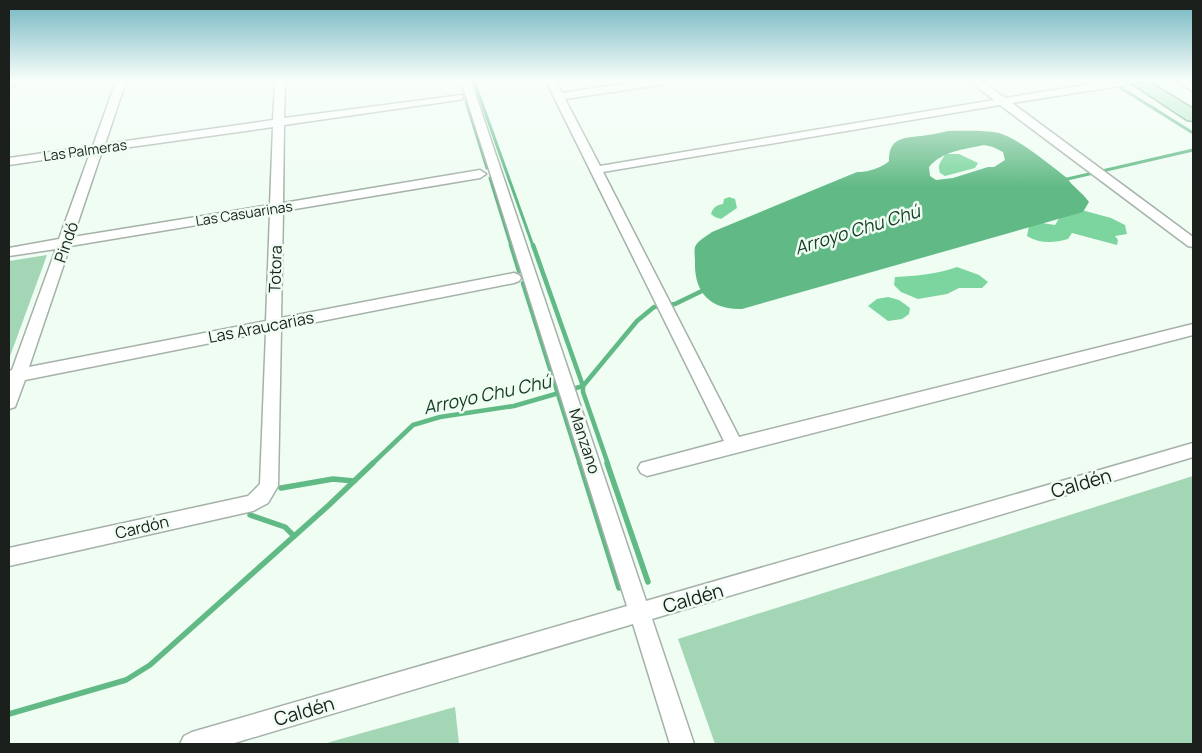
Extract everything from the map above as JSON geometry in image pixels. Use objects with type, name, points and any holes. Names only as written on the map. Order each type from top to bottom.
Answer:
[{"type":"street","name":"Pindó","points":[[9,402],[14,376],[66,242],[109,116]]},
{"type":"street","name":"Totora","points":[[268,486],[280,116]]},
{"type":"street","name":"Las Palmeras","points":[[9,161],[327,116]]},
{"type":"street","name":"Manzano","points":[[478,116],[641,613],[682,744]]},
{"type":"street","points":[[569,116],[658,298],[734,446]]},
{"type":"street","points":[[595,170],[915,116]]},
{"type":"street","points":[[1026,116],[1193,236]]},
{"type":"street","points":[[1099,170],[1193,243]]},
{"type":"street","name":"Las Casuarinas","points":[[9,252],[480,174]]},
{"type":"street","name":"Las Araucarias","points":[[14,376],[514,278]]},
{"type":"street","points":[[647,468],[1193,330]]},
{"type":"street","name":"Caldén","points":[[192,744],[1193,450]]},
{"type":"street","name":"Cardón","points":[[9,557],[253,503],[268,486]]},
{"type":"shaded area","points":[[945,154],[959,154],[978,163],[975,168],[945,176],[940,173],[939,167]]},
{"type":"shaded area","points":[[729,197],[735,199],[737,208],[721,219],[711,214],[714,208],[723,204],[724,199]]},
{"type":"shaded area","points":[[1078,209],[1111,218],[1125,225],[1127,234],[1115,236],[1118,240],[1117,245],[1072,233],[1068,239],[1052,242],[1042,242],[1027,236],[1029,226],[1036,222],[1055,225],[1060,217]]},
{"type":"shaded area","points":[[47,255],[9,359],[9,261]]},
{"type":"shaded area","points":[[957,267],[979,275],[988,282],[982,288],[959,288],[947,294],[918,299],[901,292],[894,285],[895,277],[927,274]]},
{"type":"shaded area","points":[[888,297],[899,300],[910,308],[909,314],[902,319],[888,321],[868,306],[877,299]]},
{"type":"shaded area","points":[[1193,476],[1193,744],[715,744],[678,639]]},
{"type":"shaded area","points":[[455,707],[459,744],[323,744]]},
{"type":"water","points":[[948,131],[987,131],[999,133],[1015,140],[1067,178],[1089,202],[1083,212],[742,309],[731,309],[713,303],[701,291],[695,273],[695,247],[700,240],[712,232],[857,172],[869,171],[883,165],[889,161],[891,148],[898,141]],"holes":[[[984,145],[1003,152],[1005,160],[994,167],[988,167],[953,178],[936,180],[930,176],[929,167],[940,157]]]},
{"type":"waterway","points":[[471,116],[487,168]]},
{"type":"waterway","points":[[487,116],[533,246]]},
{"type":"waterway","points":[[1166,116],[1193,133]]},
{"type":"waterway","name":"Arroyo Chu Chú","points":[[1063,180],[1193,150]]},
{"type":"waterway","points":[[490,178],[511,246]]},
{"type":"waterway","points":[[511,245],[519,271]]},
{"type":"waterway","points":[[533,245],[583,386]]},
{"type":"waterway","points":[[523,283],[558,393]]},
{"type":"waterway","name":"Arroyo Chu Chú","points":[[583,386],[637,321],[654,307],[675,304],[704,290]]},
{"type":"waterway","name":"Arroyo Chu Chú","points":[[558,393],[583,386]]},
{"type":"waterway","points":[[583,386],[583,392],[608,464]]},
{"type":"waterway","name":"Arroyo Chu Chú","points":[[372,464],[413,425],[440,417],[514,406],[558,393]]},
{"type":"waterway","points":[[558,393],[580,464]]},
{"type":"waterway","name":"Arroyo Chu Chú","points":[[9,714],[126,680],[150,665],[329,505],[373,463]]},
{"type":"waterway","points":[[580,463],[619,588]]},
{"type":"waterway","points":[[607,463],[648,582]]},
{"type":"waterway","points":[[281,488],[333,479],[354,481]]},
{"type":"waterway","points":[[250,515],[285,527],[294,536]]}]
